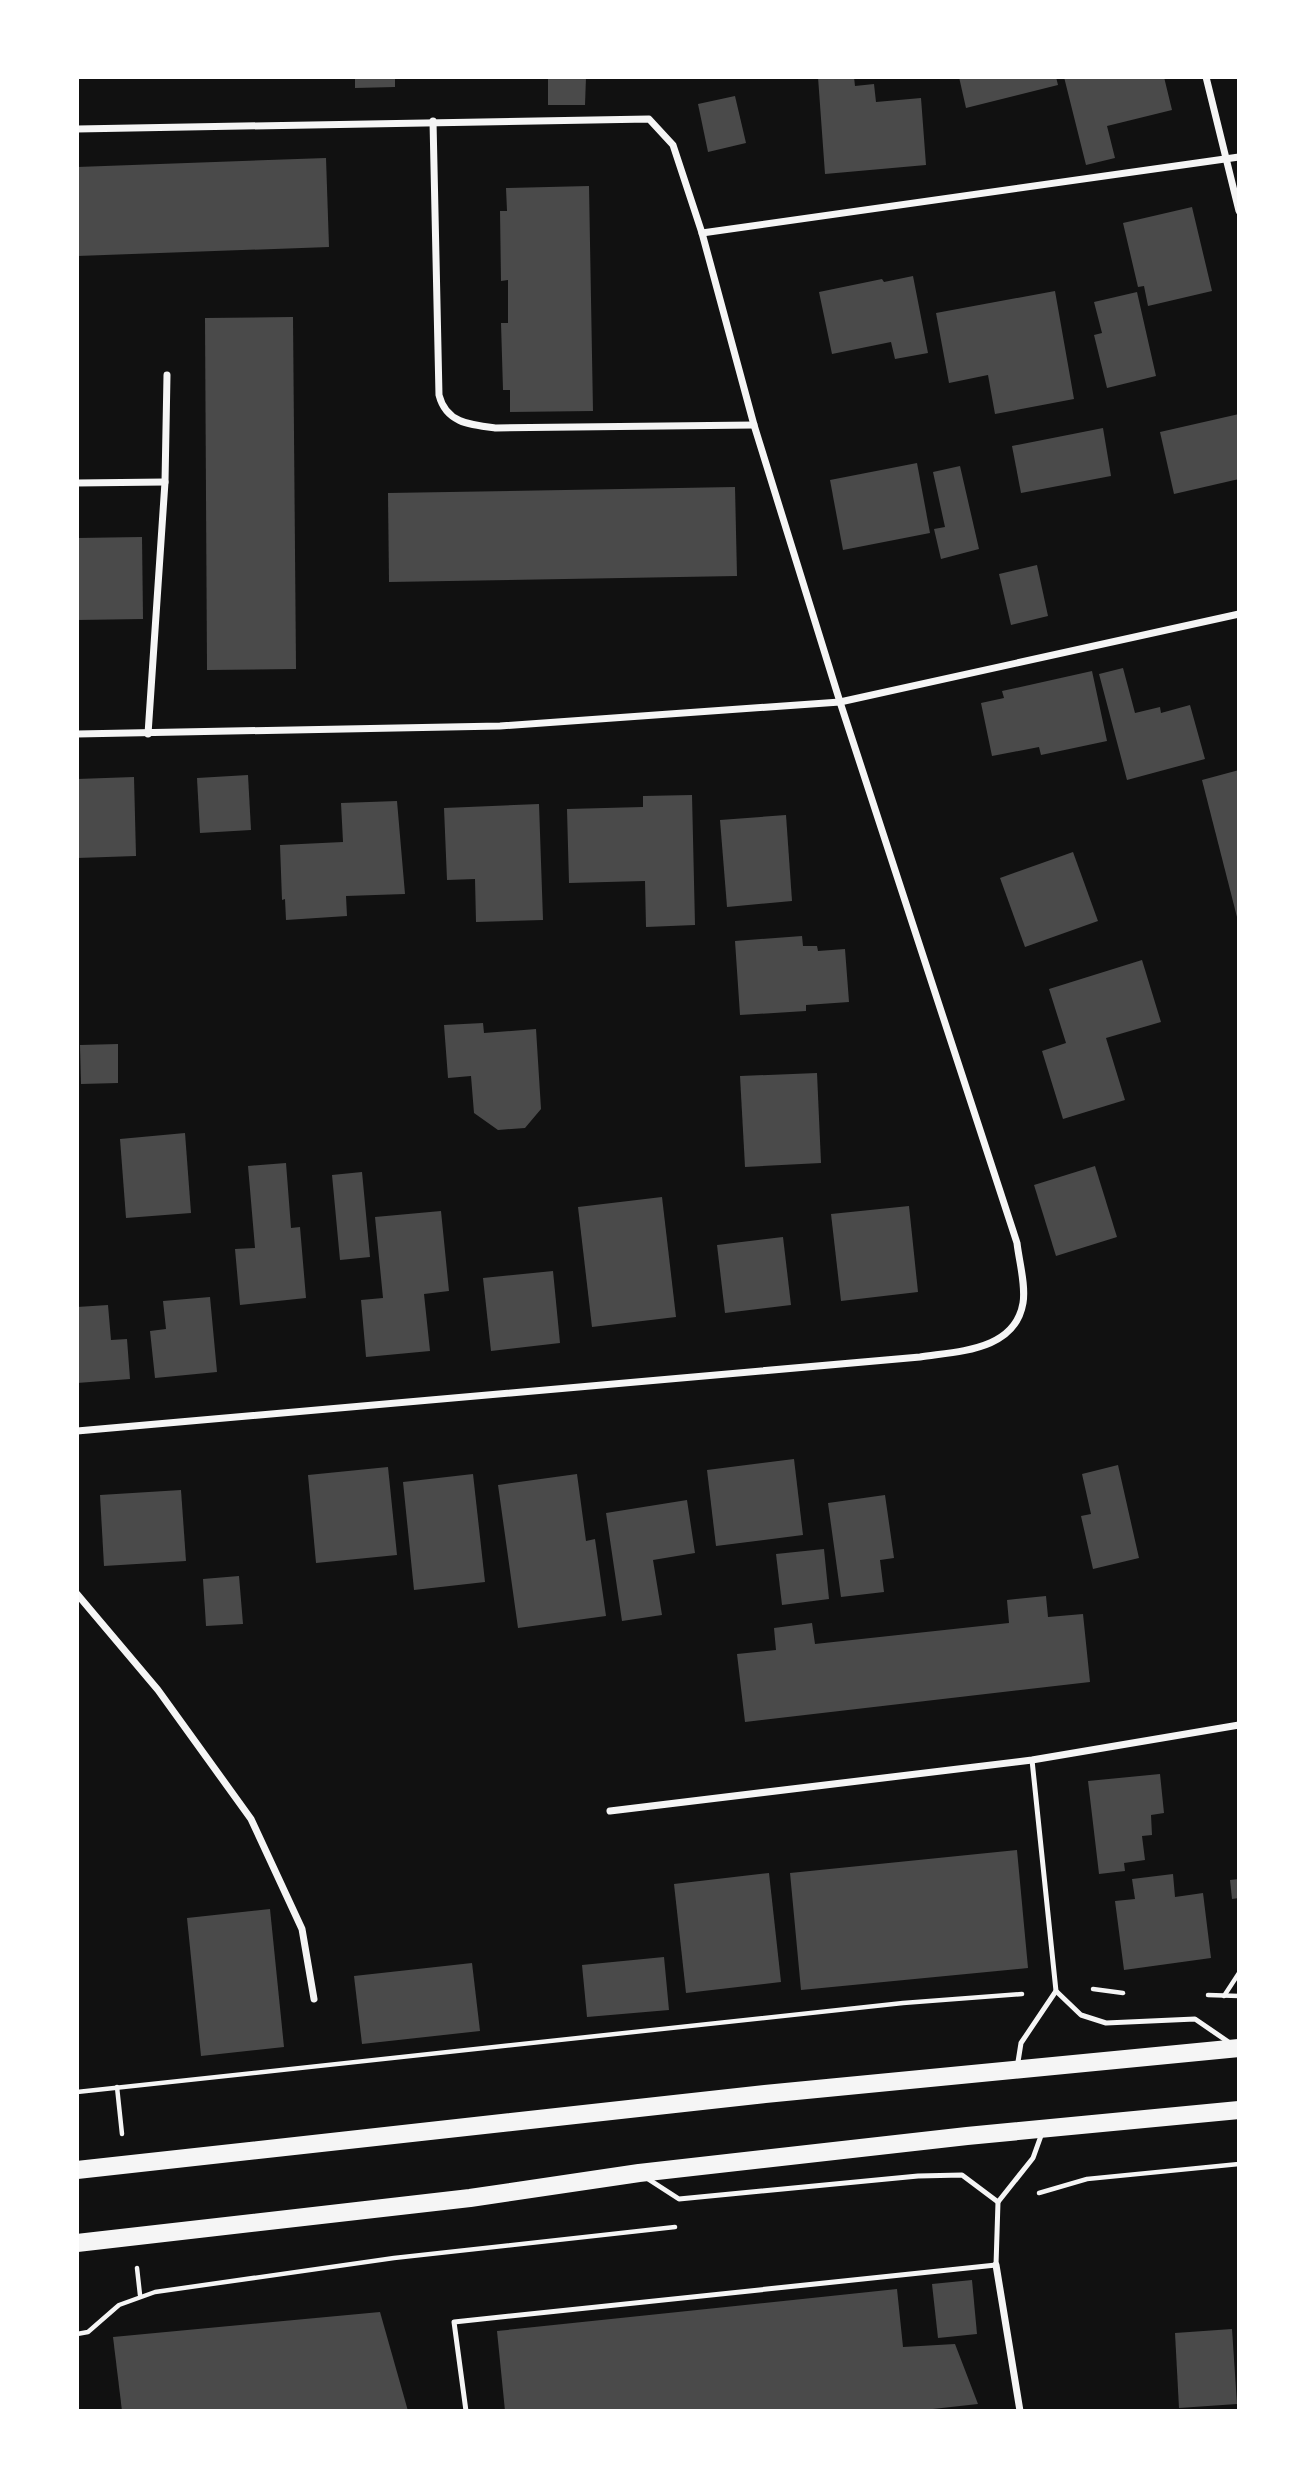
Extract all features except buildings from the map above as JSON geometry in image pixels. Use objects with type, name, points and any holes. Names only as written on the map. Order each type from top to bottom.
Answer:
[{"type":"main road","points":[[77,2170],[715,2099],[1238,2048]]},
{"type":"main road","points":[[77,2244],[470,2198],[639,2174],[1044,2128],[1239,2110]]},
{"type":"street","points":[[1206,77],[1239,211]]},
{"type":"street","points":[[77,129],[649,119],[673,145],[702,233],[754,425],[840,702],[1017,1243],[1023,1303],[1011,1331],[982,1347],[920,1357],[77,1431]]},
{"type":"street","points":[[433,121],[439,395],[443,409],[449,416],[468,424],[496,428],[754,425]]},
{"type":"street","points":[[702,233],[1239,157]]},
{"type":"street","points":[[148,734],[165,482],[167,375]]},
{"type":"street","points":[[77,483],[165,482]]},
{"type":"street","points":[[77,734],[500,726],[840,702],[1239,614]]},
{"type":"street","points":[[77,1594],[158,1690],[251,1819],[302,1929],[314,1999]]},
{"type":"street","points":[[610,1811],[1032,1760],[1239,1725]]},
{"type":"street","points":[[996,2265],[1020,2411]]},
{"type":"lane","points":[[1017,2070],[1021,2043],[1056,1991],[1032,1760]]},
{"type":"lane","points":[[1056,1991],[1081,2015],[1106,2023],[1195,2019],[1238,2048]]},
{"type":"lane","points":[[466,2411],[454,2322],[996,2265],[998,2202],[1033,2158],[1044,2128]]},
{"type":"lane","points":[[639,2174],[679,2199],[918,2176],[962,2175],[998,2202]]},
{"type":"path","points":[[1224,1997],[1239,1973]]},
{"type":"path","points":[[77,2092],[889,2005],[1031,1993]]},
{"type":"path","points":[[117,2087],[121,2129]]},
{"type":"path","points":[[998,2202],[1087,2179],[1239,2164]]},
{"type":"path","points":[[77,2334],[88,2332],[119,2305],[140,2295],[394,2258],[681,2226]]},
{"type":"path","points":[[137,2267],[140,2295]]}]
